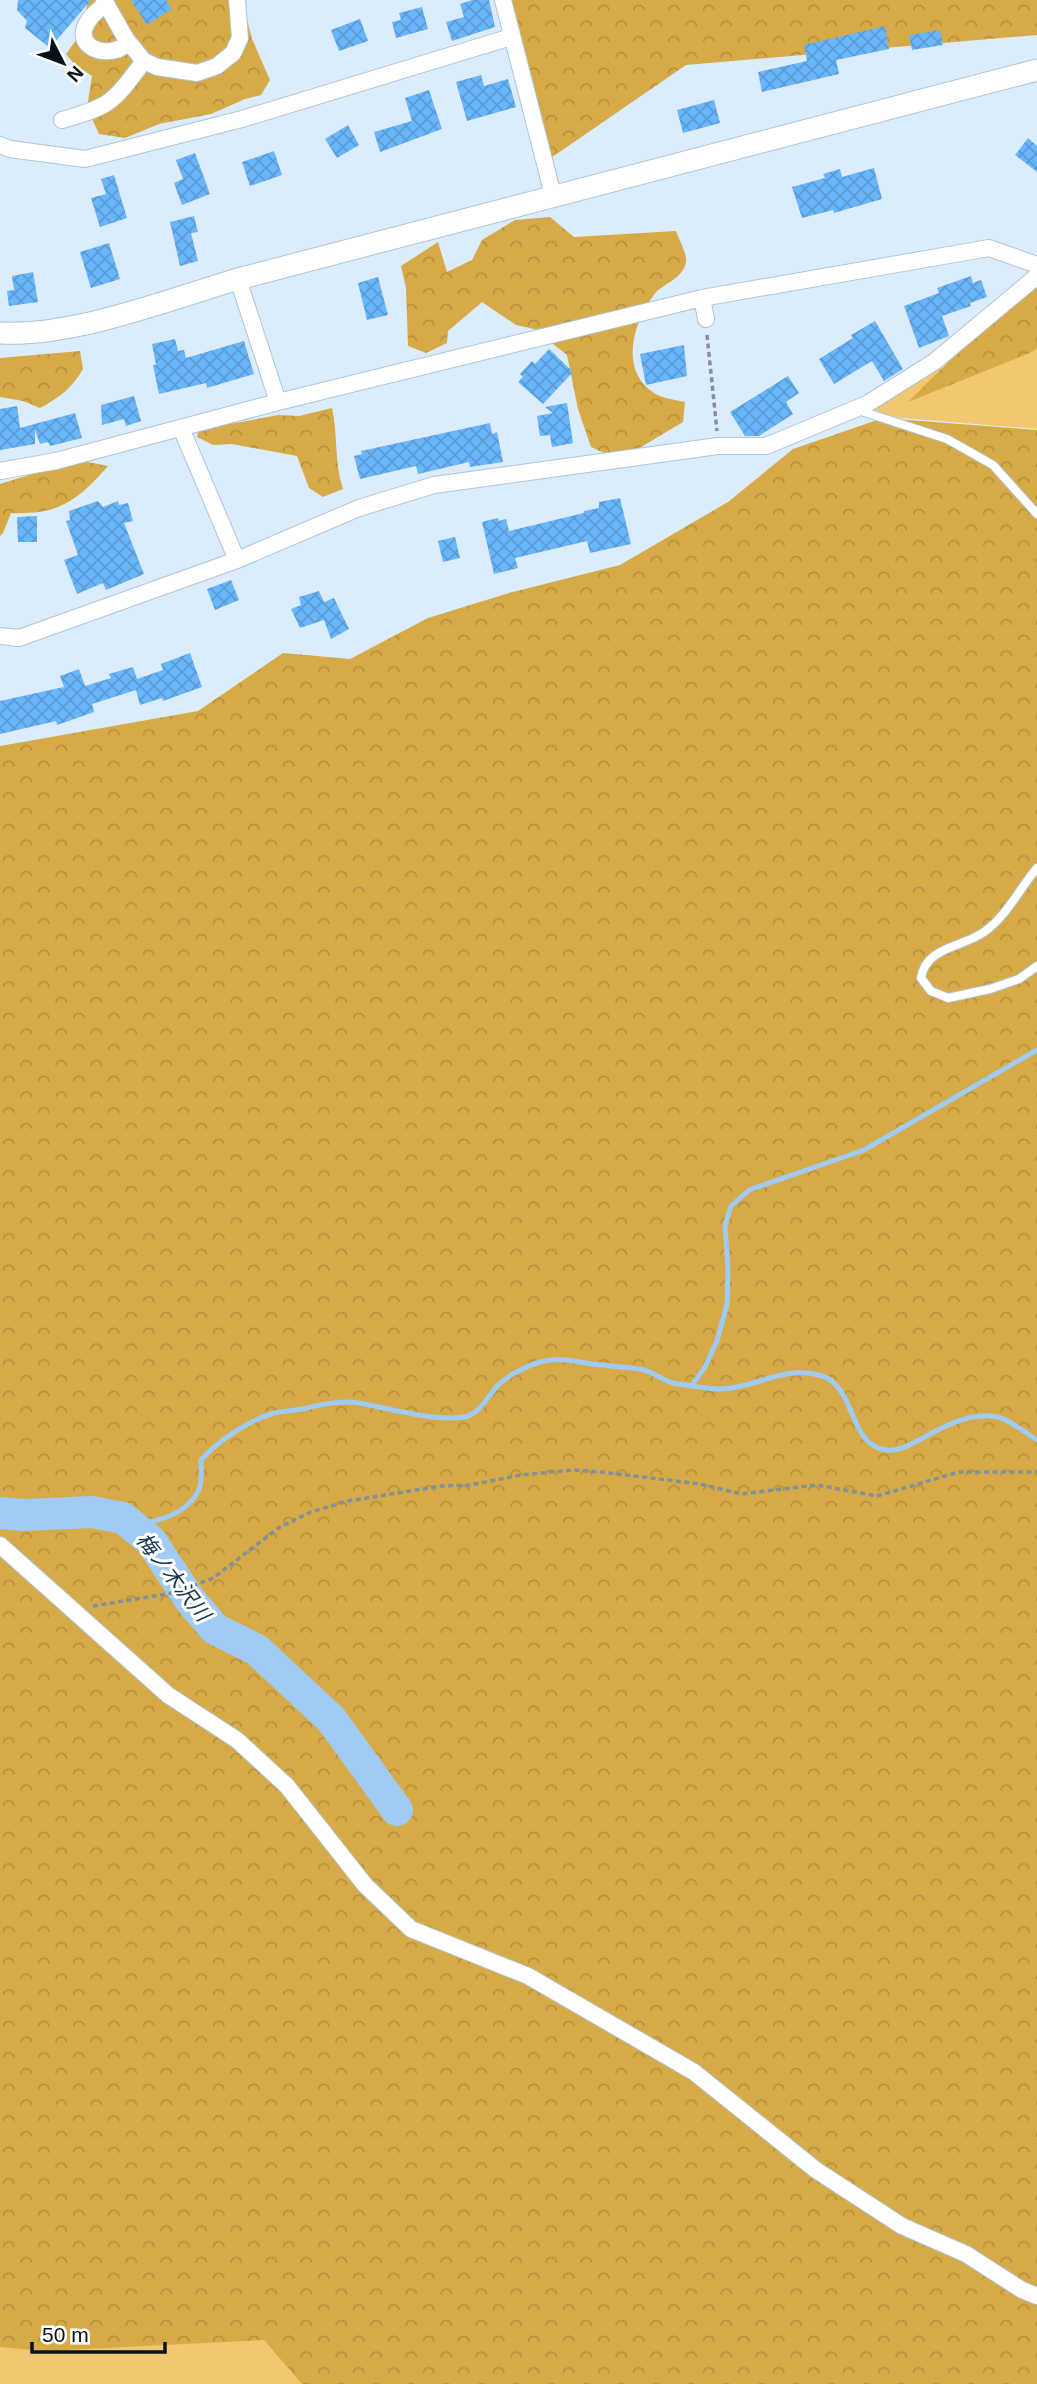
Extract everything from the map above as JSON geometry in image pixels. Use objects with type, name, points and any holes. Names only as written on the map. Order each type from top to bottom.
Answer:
[{"type":"street","points":[[128,43],[117,49],[101,51],[89,46],[82,32],[90,16],[105,2],[128,43],[144,61],[157,67],[197,73],[216,66],[233,53],[240,37],[237,0]]},
{"type":"street","points":[[503,0],[554,195]]},
{"type":"street","points":[[0,145],[9,149],[85,159],[242,119],[512,37]]},
{"type":"street","points":[[62,120],[99,110],[116,98],[144,61]]},
{"type":"street","points":[[0,333],[24,334],[108,318],[238,279],[1037,70]]},
{"type":"street","points":[[0,471],[56,461],[278,402],[702,298],[989,248],[1037,265]]},
{"type":"street","points":[[0,636],[19,638],[237,559],[359,508],[434,485],[718,446],[766,446],[858,410],[934,362],[1037,276]]},
{"type":"street","points":[[238,279],[278,402]]},
{"type":"street","points":[[702,298],[706,318]]},
{"type":"street","points":[[181,428],[237,559]]},
{"type":"street","points":[[0,1545],[168,1695],[237,1740],[287,1786],[365,1885],[411,1929],[528,1976],[694,2072],[816,2170],[902,2226],[966,2254],[1022,2290],[1037,2296]]},
{"type":"lane","points":[[858,410],[947,439],[993,465],[1037,514]]},
{"type":"lane","points":[[1037,867],[987,930],[962,945],[933,954],[923,965],[922,978],[931,991],[948,998],[990,989],[1018,979],[1037,966]]},
{"type":"path","points":[[706,318],[717,422]]},
{"type":"path","points":[[74,1609],[178,1592],[213,1578],[280,1527],[311,1512],[348,1500],[441,1486],[470,1485],[521,1475],[572,1470],[700,1484],[741,1494],[817,1485],[877,1496],[958,1472],[1037,1472]]},
{"type":"shaded area","points":[[1037,342],[1037,429],[877,416],[867,404],[931,371]]},
{"type":"shaded area","points":[[0,2293],[263,2336],[382,2384],[0,2384]]},
{"type":"green space","points":[[88,0],[242,0],[252,39],[270,80],[261,95],[211,114],[159,124],[125,138],[99,134],[87,108],[92,76],[74,64],[66,54],[82,32]]},
{"type":"green space","points":[[497,0],[1037,0],[1037,35],[686,65],[545,162]]},
{"type":"green space","points":[[550,217],[574,237],[676,231],[684,251],[684,268],[653,296],[640,320],[633,346],[636,372],[643,383],[657,395],[685,402],[683,422],[636,450],[606,454],[591,447],[578,409],[567,355],[534,329],[516,325],[482,302],[448,331],[447,343],[426,353],[408,346],[406,288],[401,266],[438,242],[447,272],[472,260],[482,240],[515,220]]},
{"type":"green space","points":[[1037,280],[1037,348],[908,402],[1026,285]]},
{"type":"green space","points":[[80,351],[83,369],[79,376],[70,387],[47,404],[40,408],[23,401],[0,397],[0,358]]},
{"type":"green space","points":[[332,408],[338,469],[343,489],[323,497],[309,488],[297,456],[232,444],[213,445],[197,437],[200,426],[278,415],[299,416]]},
{"type":"green space","points":[[883,418],[1037,430],[1037,2384],[302,2384],[264,2340],[44,2351],[0,2347],[0,746],[198,711],[283,653],[350,659],[428,618],[509,593],[620,565],[728,502],[793,449]]},
{"type":"green space","points":[[77,460],[108,466],[87,488],[66,503],[42,511],[11,513],[0,536],[0,484]]},
{"type":"building","points":[[18,0],[91,0],[50,48],[25,28],[27,21],[17,10]]},
{"type":"building","points":[[131,0],[166,0],[172,9],[147,25]]},
{"type":"building","points":[[472,0],[489,0],[495,27],[452,41],[446,22],[464,17],[460,4]]},
{"type":"building","points":[[422,7],[428,29],[396,38],[392,22],[401,20],[399,13]]},
{"type":"building","points":[[360,19],[368,41],[339,51],[331,30]]},
{"type":"building","points":[[885,26],[889,49],[836,60],[839,74],[762,92],[758,72],[807,61],[804,45]]},
{"type":"building","points":[[940,30],[943,45],[912,50],[909,35]]},
{"type":"building","points":[[481,75],[484,86],[508,79],[516,107],[467,121],[456,82]]},
{"type":"building","points":[[429,90],[442,129],[380,152],[374,132],[412,121],[405,98]]},
{"type":"building","points":[[714,100],[720,123],[683,133],[677,110]]},
{"type":"building","points":[[348,125],[359,145],[337,158],[325,139]]},
{"type":"building","points":[[1028,138],[1037,146],[1037,172],[1015,155]]},
{"type":"building","points":[[274,151],[282,175],[250,186],[242,162]]},
{"type":"building","points":[[195,153],[210,194],[182,205],[174,183],[183,179],[176,160]]},
{"type":"building","points":[[874,168],[882,199],[834,213],[833,210],[802,218],[792,187],[825,178],[823,174],[840,169],[842,177]]},
{"type":"building","points":[[114,175],[127,218],[100,227],[91,198],[106,194],[101,179]]},
{"type":"building","points":[[194,216],[198,232],[191,233],[198,261],[180,266],[170,222]]},
{"type":"building","points":[[109,243],[120,279],[91,288],[80,252]]},
{"type":"building","points":[[33,272],[38,302],[9,306],[7,291],[14,290],[12,276]]},
{"type":"building","points":[[971,276],[973,283],[981,280],[987,297],[942,316],[949,336],[919,348],[904,306],[939,293],[937,288]]},
{"type":"building","points":[[378,277],[388,315],[367,320],[358,283]]},
{"type":"building","points":[[875,321],[903,369],[884,381],[872,361],[834,384],[819,359]]},
{"type":"building","points":[[175,339],[178,351],[184,350],[186,358],[244,341],[254,374],[207,388],[206,383],[159,394],[152,344]]},
{"type":"building","points":[[684,345],[687,376],[646,385],[640,354]]},
{"type":"building","points":[[549,349],[573,372],[543,404],[518,382],[523,377],[520,374],[532,361],[535,364]]},
{"type":"building","points":[[788,376],[799,393],[786,402],[793,414],[759,436],[745,436],[730,412]]},
{"type":"building","points":[[134,396],[141,421],[126,426],[124,419],[102,425],[101,405]]},
{"type":"building","points":[[567,403],[573,443],[552,447],[550,435],[540,436],[537,416],[553,413],[545,407]]},
{"type":"building","points":[[17,406],[20,428],[75,413],[82,438],[50,446],[48,442],[40,444],[35,430],[35,444],[0,450],[0,409]]},
{"type":"building","points":[[490,423],[492,434],[497,432],[503,462],[470,467],[469,462],[418,474],[416,466],[360,479],[354,456],[362,454],[361,451]]},
{"type":"building","points":[[620,498],[631,544],[590,553],[587,541],[515,558],[518,568],[494,574],[482,522],[506,519],[509,531],[584,513],[599,508],[599,502]]},
{"type":"building","points":[[98,501],[103,507],[118,501],[119,505],[128,503],[133,521],[124,523],[144,574],[106,590],[103,583],[77,594],[64,560],[78,555],[66,521],[70,520],[69,511]]},
{"type":"building","points":[[37,516],[37,542],[18,542],[17,517]]},
{"type":"building","points":[[455,537],[460,558],[443,562],[438,541]]},
{"type":"building","points":[[231,580],[239,600],[215,610],[207,589]]},
{"type":"building","points":[[319,591],[324,602],[334,598],[349,629],[331,639],[324,620],[300,628],[291,609],[301,605],[299,597]]},
{"type":"building","points":[[190,653],[202,687],[163,701],[162,698],[140,705],[136,690],[92,704],[94,712],[57,725],[56,721],[0,734],[0,701],[64,687],[60,676],[79,669],[85,686],[111,678],[109,674],[133,667],[137,679],[163,670],[161,664]]},
{"type":"waterway","points":[[693,1384],[705,1367],[717,1341],[727,1304],[725,1226],[731,1206],[749,1190],[864,1150],[1037,1050]]},
{"type":"waterway","points":[[132,1526],[180,1511],[194,1498],[200,1486],[201,1460],[233,1433],[262,1417],[349,1402],[428,1416],[464,1417],[479,1408],[507,1378],[529,1366],[548,1360],[571,1360],[639,1369],[673,1383],[716,1389],[734,1388],[792,1373],[819,1375],[840,1390],[864,1437],[873,1446],[886,1450],[905,1447],[954,1423],[981,1416],[1002,1419],[1037,1440]]},
{"type":"waterway","name":"梅ノ木沢川","points":[[0,1513],[24,1515],[92,1512],[123,1518],[151,1541],[190,1600],[215,1629],[257,1650],[331,1719],[397,1810]]}]
